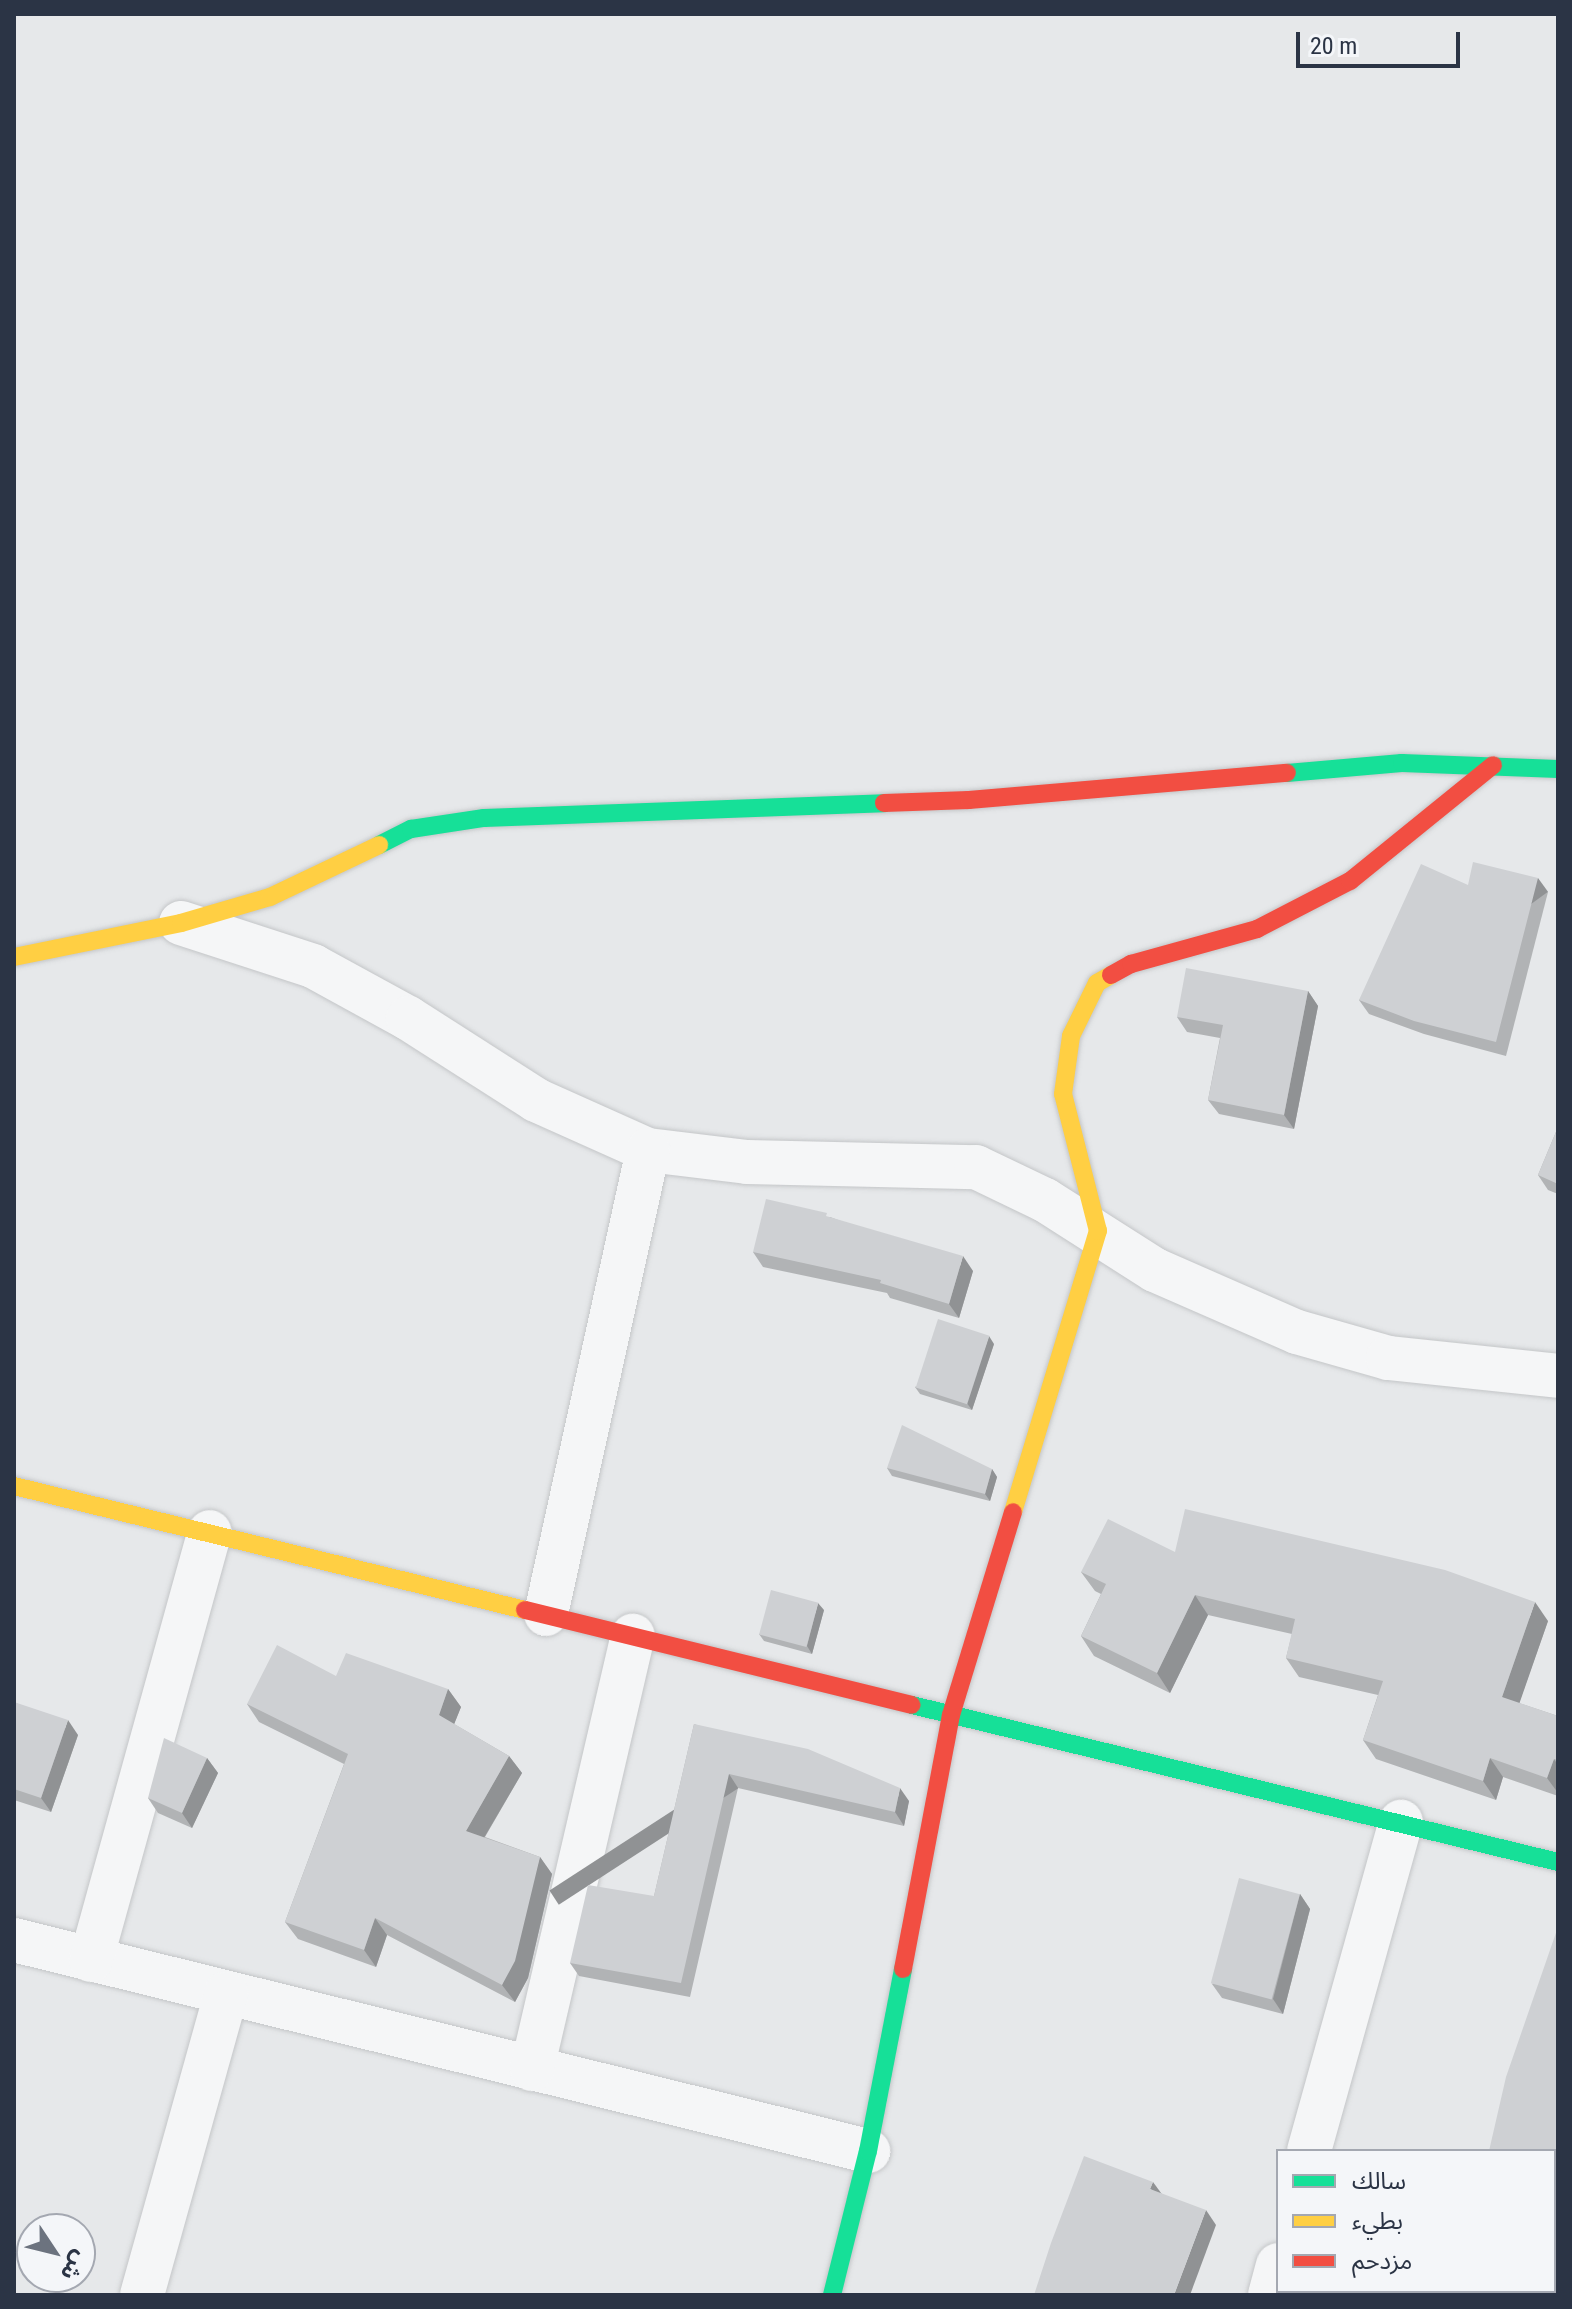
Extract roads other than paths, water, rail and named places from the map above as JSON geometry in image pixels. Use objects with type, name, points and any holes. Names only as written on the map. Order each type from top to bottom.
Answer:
[{"type":"street","points":[[14,957],[181,923],[270,897],[411,829],[484,818],[969,800],[1402,763],[1558,769]]},
{"type":"street","points":[[832,2295],[868,2151],[951,1715],[1098,1231],[1063,1094],[1071,1036],[1097,983],[1131,964],[1257,929],[1350,881],[1493,765]]},
{"type":"street","points":[[181,923],[313,966],[408,1018],[536,1100],[648,1150],[747,1162],[976,1167],[1045,1200],[1155,1270],[1297,1332],[1388,1358],[1558,1376]]},
{"type":"street","points":[[546,1614],[648,1150]]},
{"type":"street","points":[[14,1486],[1558,1862]]},
{"type":"street","points":[[91,1960],[210,1532]]},
{"type":"street","points":[[532,2069],[633,1636]]},
{"type":"street","points":[[1310,2149],[1401,1822]]},
{"type":"street","points":[[14,1940],[868,2151]]},
{"type":"street","points":[[142,2295],[226,1994]]},
{"type":"street","points":[[1270,2295],[1276,2272]]}]
